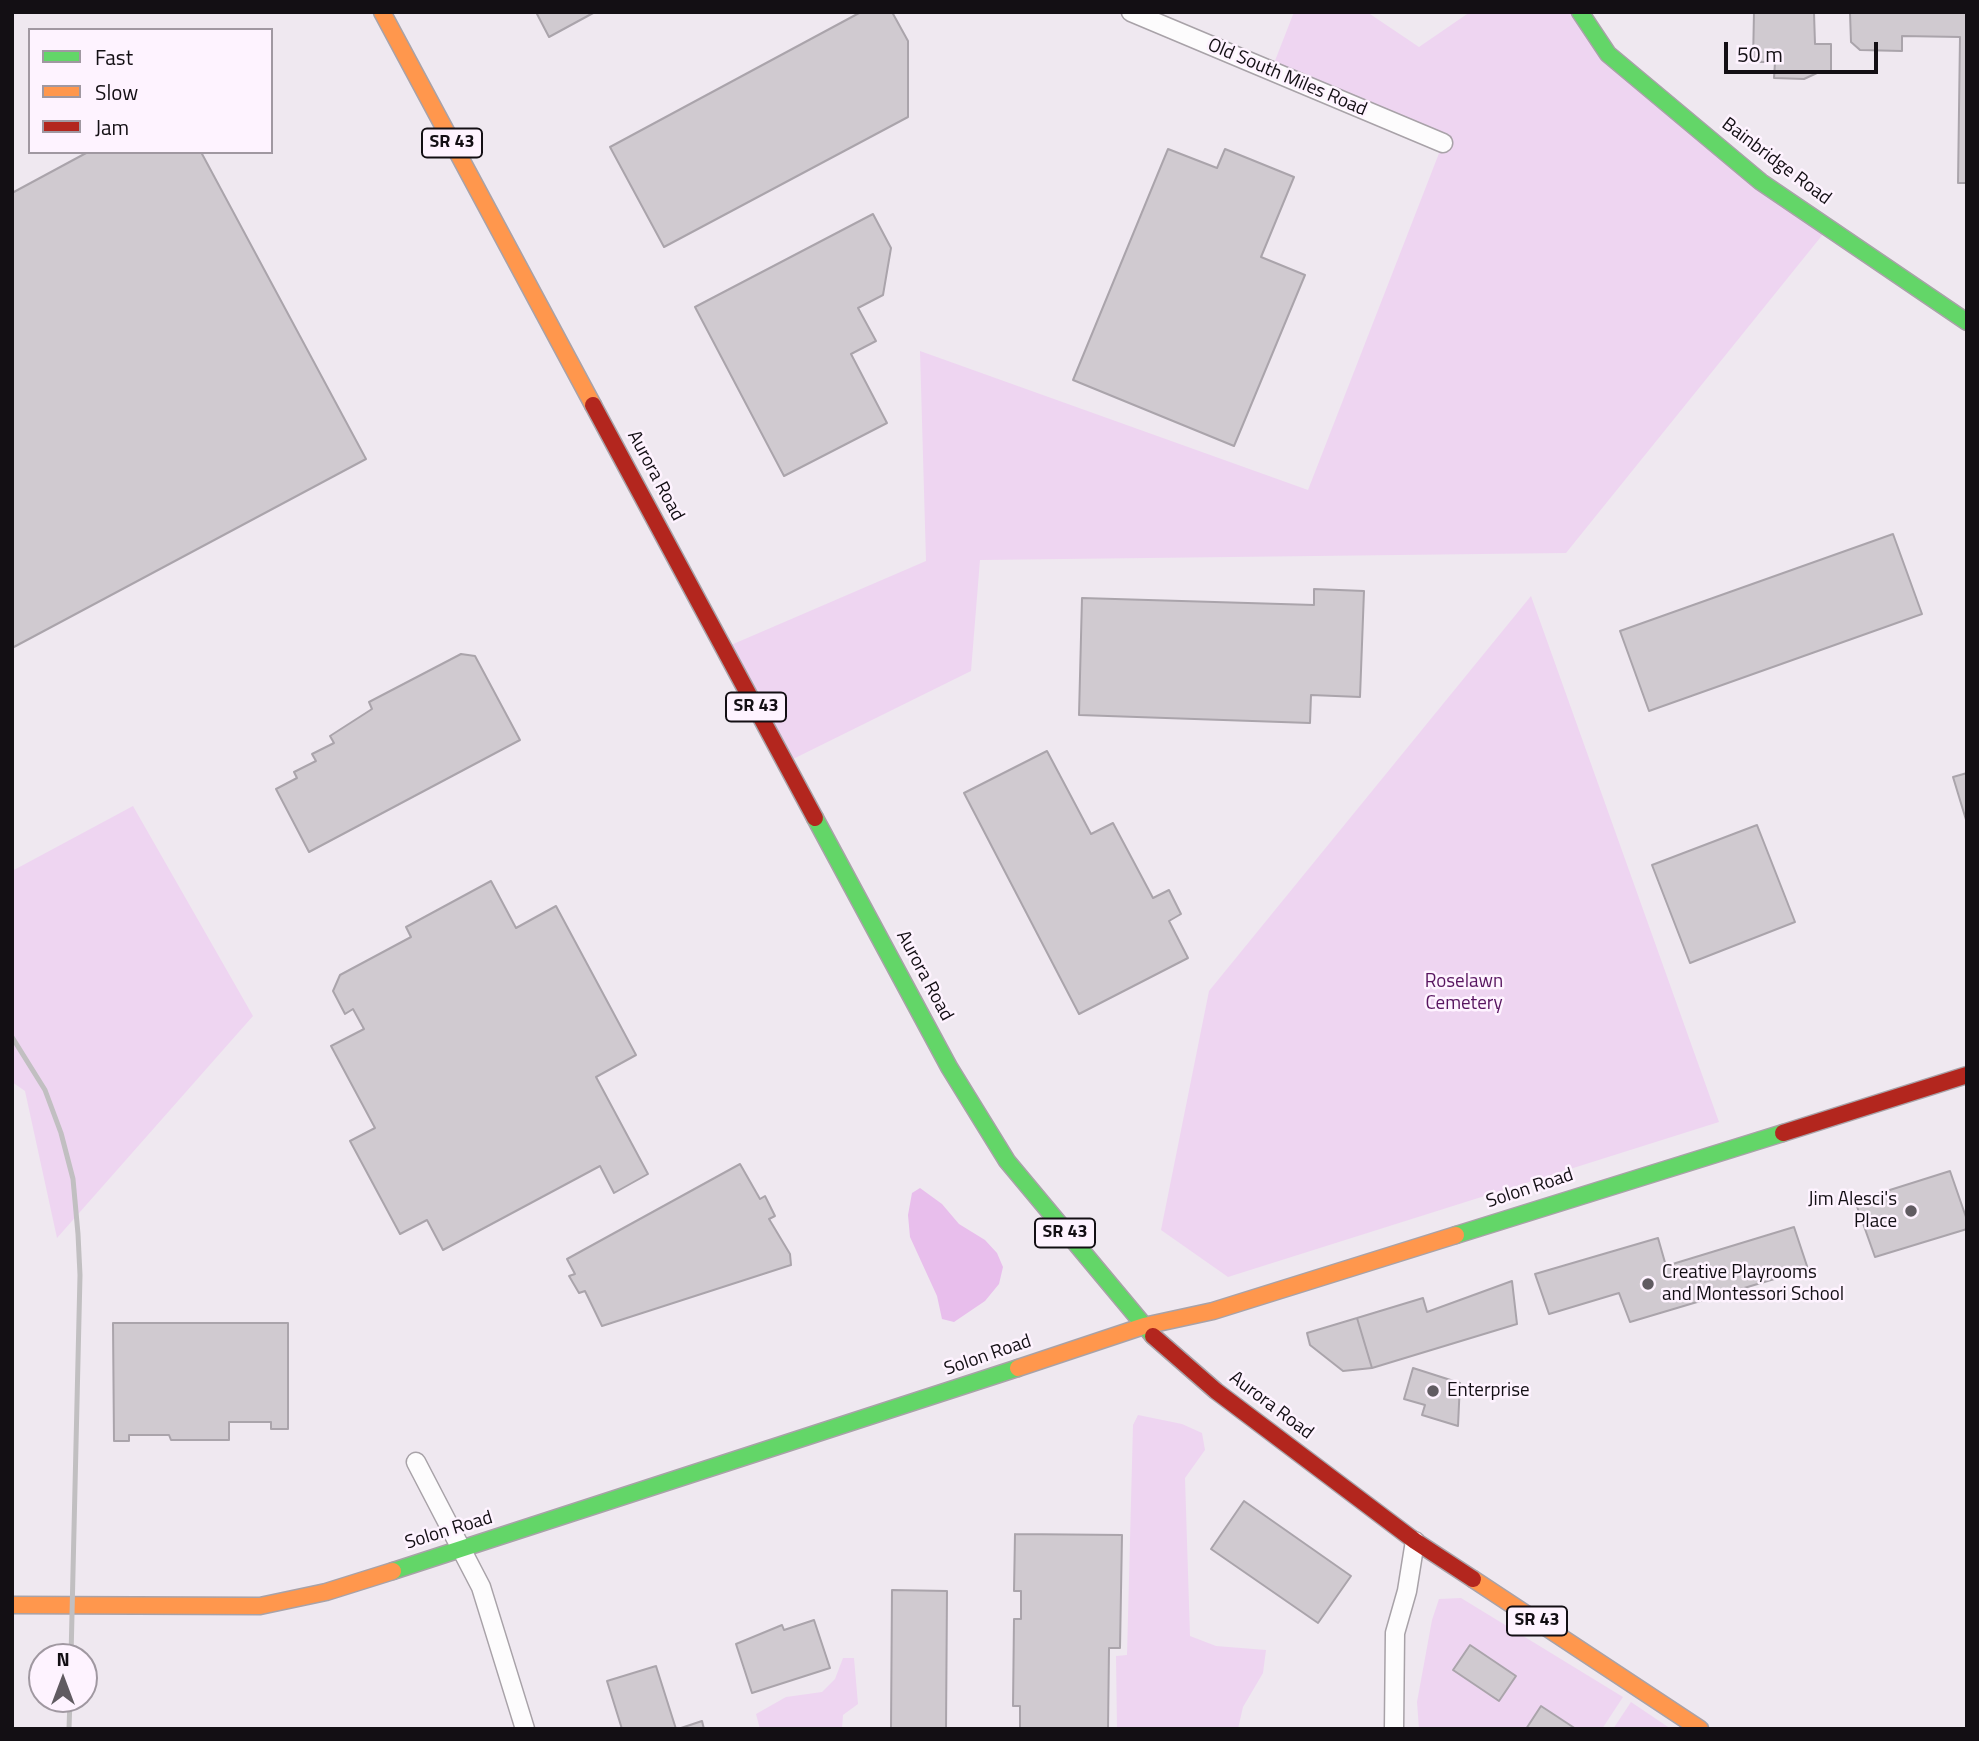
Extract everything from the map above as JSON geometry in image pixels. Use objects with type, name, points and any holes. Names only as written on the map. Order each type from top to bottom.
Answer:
[{"type":"street","name":"Aurora Road","points":[[382,12],[949,1067],[1007,1161],[1144,1326],[1216,1391],[1415,1541],[1700,1729]]},
{"type":"street","name":"Old South Miles Road","points":[[1131,12],[1443,143]]},
{"type":"street","name":"Bainbridge Road","points":[[1580,12],[1608,54],[1761,181],[1967,322]]},
{"type":"street","name":"Solon Road","points":[[12,1605],[260,1606],[326,1592],[804,1440],[1144,1326],[1213,1311],[1967,1075]]},
{"type":"street","points":[[416,1462],[481,1587],[525,1729]]},
{"type":"street","points":[[1394,1729],[1395,1633],[1407,1591],[1415,1541]]},
{"type":"green space","points":[[1294,12],[1367,12],[1419,47],[1470,12],[1580,12],[1608,54],[1828,228],[1566,553],[980,560],[971,671],[785,763],[724,648],[926,561],[920,351],[1308,490],[1443,143],[1271,71]]},
{"type":"green space","name":"Roselawn Cemetery","points":[[1531,596],[1719,1122],[1228,1277],[1161,1230],[1209,991]]},
{"type":"green space","points":[[133,806],[253,1016],[57,1238],[25,1091],[12,1082],[12,871]]},
{"type":"green space","points":[[1138,1415],[1182,1424],[1202,1433],[1205,1450],[1185,1478],[1190,1636],[1216,1646],[1266,1650],[1263,1673],[1243,1707],[1238,1729],[1117,1729],[1116,1656],[1127,1655],[1133,1425]]},
{"type":"green space","points":[[1461,1598],[1623,1697],[1602,1729],[1576,1729],[1542,1706],[1528,1729],[1419,1729],[1417,1702],[1432,1620],[1439,1599]]},
{"type":"green space","points":[[843,1658],[854,1658],[858,1704],[843,1715],[842,1729],[760,1729],[756,1714],[786,1697],[822,1692],[835,1679]]},
{"type":"green space","points":[[1631,1702],[1671,1729],[1613,1729]]},
{"type":"shaded area","points":[[920,1188],[942,1204],[959,1224],[985,1240],[997,1253],[1003,1267],[999,1284],[985,1301],[954,1322],[942,1319],[937,1296],[910,1237],[908,1215],[912,1193]]},
{"type":"building","points":[[536,12],[595,12],[549,37]]},
{"type":"building","points":[[861,12],[892,12],[908,41],[908,117],[664,247],[610,147]]},
{"type":"building","points":[[1754,12],[1967,12],[1967,183],[1958,183],[1960,37],[1902,36],[1902,51],[1860,50],[1851,42],[1850,13],[1814,13],[1815,44],[1831,44],[1831,72],[1817,73],[1804,79],[1774,78],[1775,62],[1753,62]]},
{"type":"building","points":[[1168,149],[1217,168],[1225,149],[1294,177],[1261,257],[1305,275],[1234,446],[1073,380]]},
{"type":"building","points":[[84,154],[202,154],[366,459],[12,648],[12,193]]},
{"type":"building","points":[[873,214],[891,248],[883,295],[858,308],[876,341],[851,354],[887,423],[784,476],[695,307]]},
{"type":"building","points":[[1893,534],[1922,614],[1649,711],[1620,631]]},
{"type":"building","points":[[1314,589],[1364,591],[1360,697],[1311,695],[1310,723],[1079,715],[1082,598],[1314,605]]},
{"type":"building","points":[[461,654],[475,656],[520,740],[309,852],[276,789],[297,778],[294,772],[316,761],[312,754],[334,743],[330,736],[372,709],[369,702]]},
{"type":"building","points":[[1047,751],[1091,834],[1113,823],[1153,898],[1169,890],[1181,914],[1169,921],[1188,958],[1079,1014],[964,793]]},
{"type":"building","points":[[1967,773],[1967,823],[1953,777]]},
{"type":"building","points":[[1757,825],[1795,922],[1690,963],[1652,865]]},
{"type":"building","points":[[491,881],[516,928],[556,906],[636,1055],[596,1077],[648,1174],[614,1193],[600,1166],[443,1250],[427,1220],[400,1234],[350,1141],[375,1128],[331,1046],[364,1029],[353,1009],[345,1014],[333,991],[340,975],[411,937],[406,927]]},
{"type":"building","points":[[740,1164],[760,1199],[765,1196],[775,1216],[769,1219],[790,1254],[791,1265],[602,1326],[585,1291],[579,1293],[569,1276],[575,1274],[567,1259]]},
{"type":"building","name":"Jim Alesci's Place","points":[[1950,1171],[1967,1220],[1967,1229],[1875,1257],[1855,1201]]},
{"type":"building","name":"Creative Playrooms and Montessori School","points":[[1794,1227],[1808,1269],[1630,1322],[1619,1293],[1549,1314],[1535,1274],[1658,1238],[1666,1266]]},
{"type":"building","points":[[1512,1281],[1517,1324],[1372,1368],[1357,1318],[1423,1298],[1427,1312]]},
{"type":"building","points":[[1357,1318],[1372,1368],[1343,1371],[1310,1345],[1307,1333]]},
{"type":"building","points":[[113,1323],[288,1323],[288,1429],[271,1429],[271,1422],[229,1422],[229,1440],[171,1440],[169,1435],[129,1435],[129,1441],[114,1441]]},
{"type":"building","name":"Enterprise","points":[[1413,1368],[1460,1383],[1458,1426],[1422,1415],[1425,1405],[1404,1399]]},
{"type":"building","points":[[1244,1501],[1351,1576],[1318,1623],[1211,1549]]},
{"type":"building","points":[[1015,1534],[1122,1535],[1120,1648],[1109,1648],[1108,1729],[1020,1729],[1020,1706],[1013,1706],[1014,1619],[1021,1619],[1021,1591],[1014,1591]]},
{"type":"building","points":[[892,1590],[947,1591],[946,1729],[891,1729]]},
{"type":"building","points":[[814,1620],[830,1668],[752,1693],[736,1644],[782,1625],[784,1630]]},
{"type":"building","points":[[1470,1645],[1516,1676],[1499,1701],[1453,1670]]},
{"type":"building","points":[[656,1666],[676,1729],[622,1729],[607,1681]]},
{"type":"building","points":[[1541,1706],[1576,1729],[1526,1729]]},
{"type":"building","points":[[702,1721],[704,1729],[678,1729]]},
{"type":"railway","points":[[12,1037],[45,1090],[61,1133],[73,1179],[80,1275],[71,1643]]},
{"type":"railway","points":[[69,1729],[70,1713]]},
{"type":"traffic: fast","points":[[1580,12],[1608,54],[1761,182],[1967,322]]},
{"type":"traffic: fast","points":[[815,818],[949,1067],[1007,1161],[1153,1336]]},
{"type":"traffic: fast","points":[[1456,1235],[1783,1133]]},
{"type":"traffic: fast","points":[[393,1571],[1018,1368]]},
{"type":"traffic: slow","points":[[382,12],[593,405]]},
{"type":"traffic: slow","points":[[1018,1368],[1144,1326],[1213,1311],[1456,1235]]},
{"type":"traffic: slow","points":[[12,1605],[260,1606],[326,1592],[393,1571]]},
{"type":"traffic: slow","points":[[1473,1579],[1700,1729]]},
{"type":"traffic: jam","points":[[593,405],[815,818]]},
{"type":"traffic: jam","points":[[1783,1133],[1967,1075]]},
{"type":"traffic: jam","points":[[1153,1336],[1216,1391],[1415,1541],[1473,1579]]},
{"type":"place","name":"Jim Alesci's Place","points":[[1911,1211]]},
{"type":"place","name":"Creative Playrooms and Montessori School","points":[[1648,1284]]},
{"type":"place","name":"Enterprise","points":[[1433,1391]]}]
